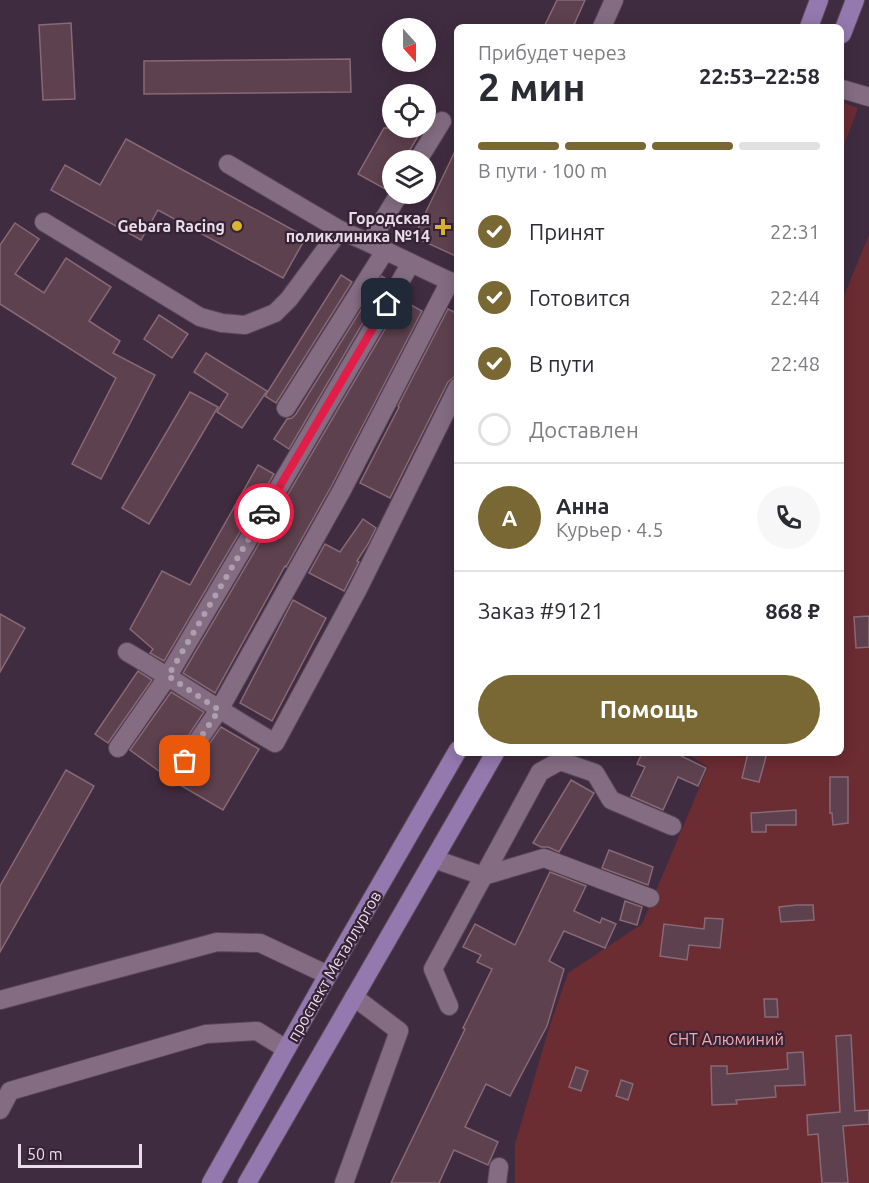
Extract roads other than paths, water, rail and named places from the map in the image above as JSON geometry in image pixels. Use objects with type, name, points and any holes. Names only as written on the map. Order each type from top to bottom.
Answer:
[{"type":"main road","points":[[810,24],[819,0]]},
{"type":"main road","points":[[844,29],[855,0]]},
{"type":"main road","name":"проспект Металлургов","points":[[211,1183],[455,756]]},
{"type":"main road","name":"проспект Металлургов","points":[[252,1178],[493,756]]},
{"type":"main road","points":[[197,1183],[229,1152]]},
{"type":"lane","points":[[603,24],[614,0]]},
{"type":"lane","points":[[844,90],[869,97]]},
{"type":"lane","points":[[424,150],[442,121]]},
{"type":"lane","points":[[173,777],[219,710],[454,283],[340,230],[228,164]]},
{"type":"lane","points":[[286,408],[378,247],[395,204]]},
{"type":"lane","points":[[44,222],[200,317],[222,324],[245,325],[275,313],[289,299],[340,230]]},
{"type":"lane","points":[[118,748],[168,676],[411,263]]},
{"type":"lane","points":[[127,652],[275,743],[358,589],[454,395]]},
{"type":"lane","points":[[449,1006],[433,969],[540,772],[560,761],[595,773],[611,800],[672,826]]},
{"type":"lane","points":[[434,859],[483,876],[544,858],[650,898]]},
{"type":"lane","points":[[0,1000],[217,942],[260,943],[328,975]]},
{"type":"lane","points":[[344,1183],[399,1031],[354,997]]},
{"type":"lane","points":[[0,1110],[9,1090],[206,1034],[257,1031],[286,1049]]},
{"type":"place","name":"Gebara Racing","points":[[237,226]]},
{"type":"place","name":"Городская поликлиника №14","points":[[443,227]]},
{"type":"park label","name":"СНТ Алюминий","points":[[726,1039]]}]
